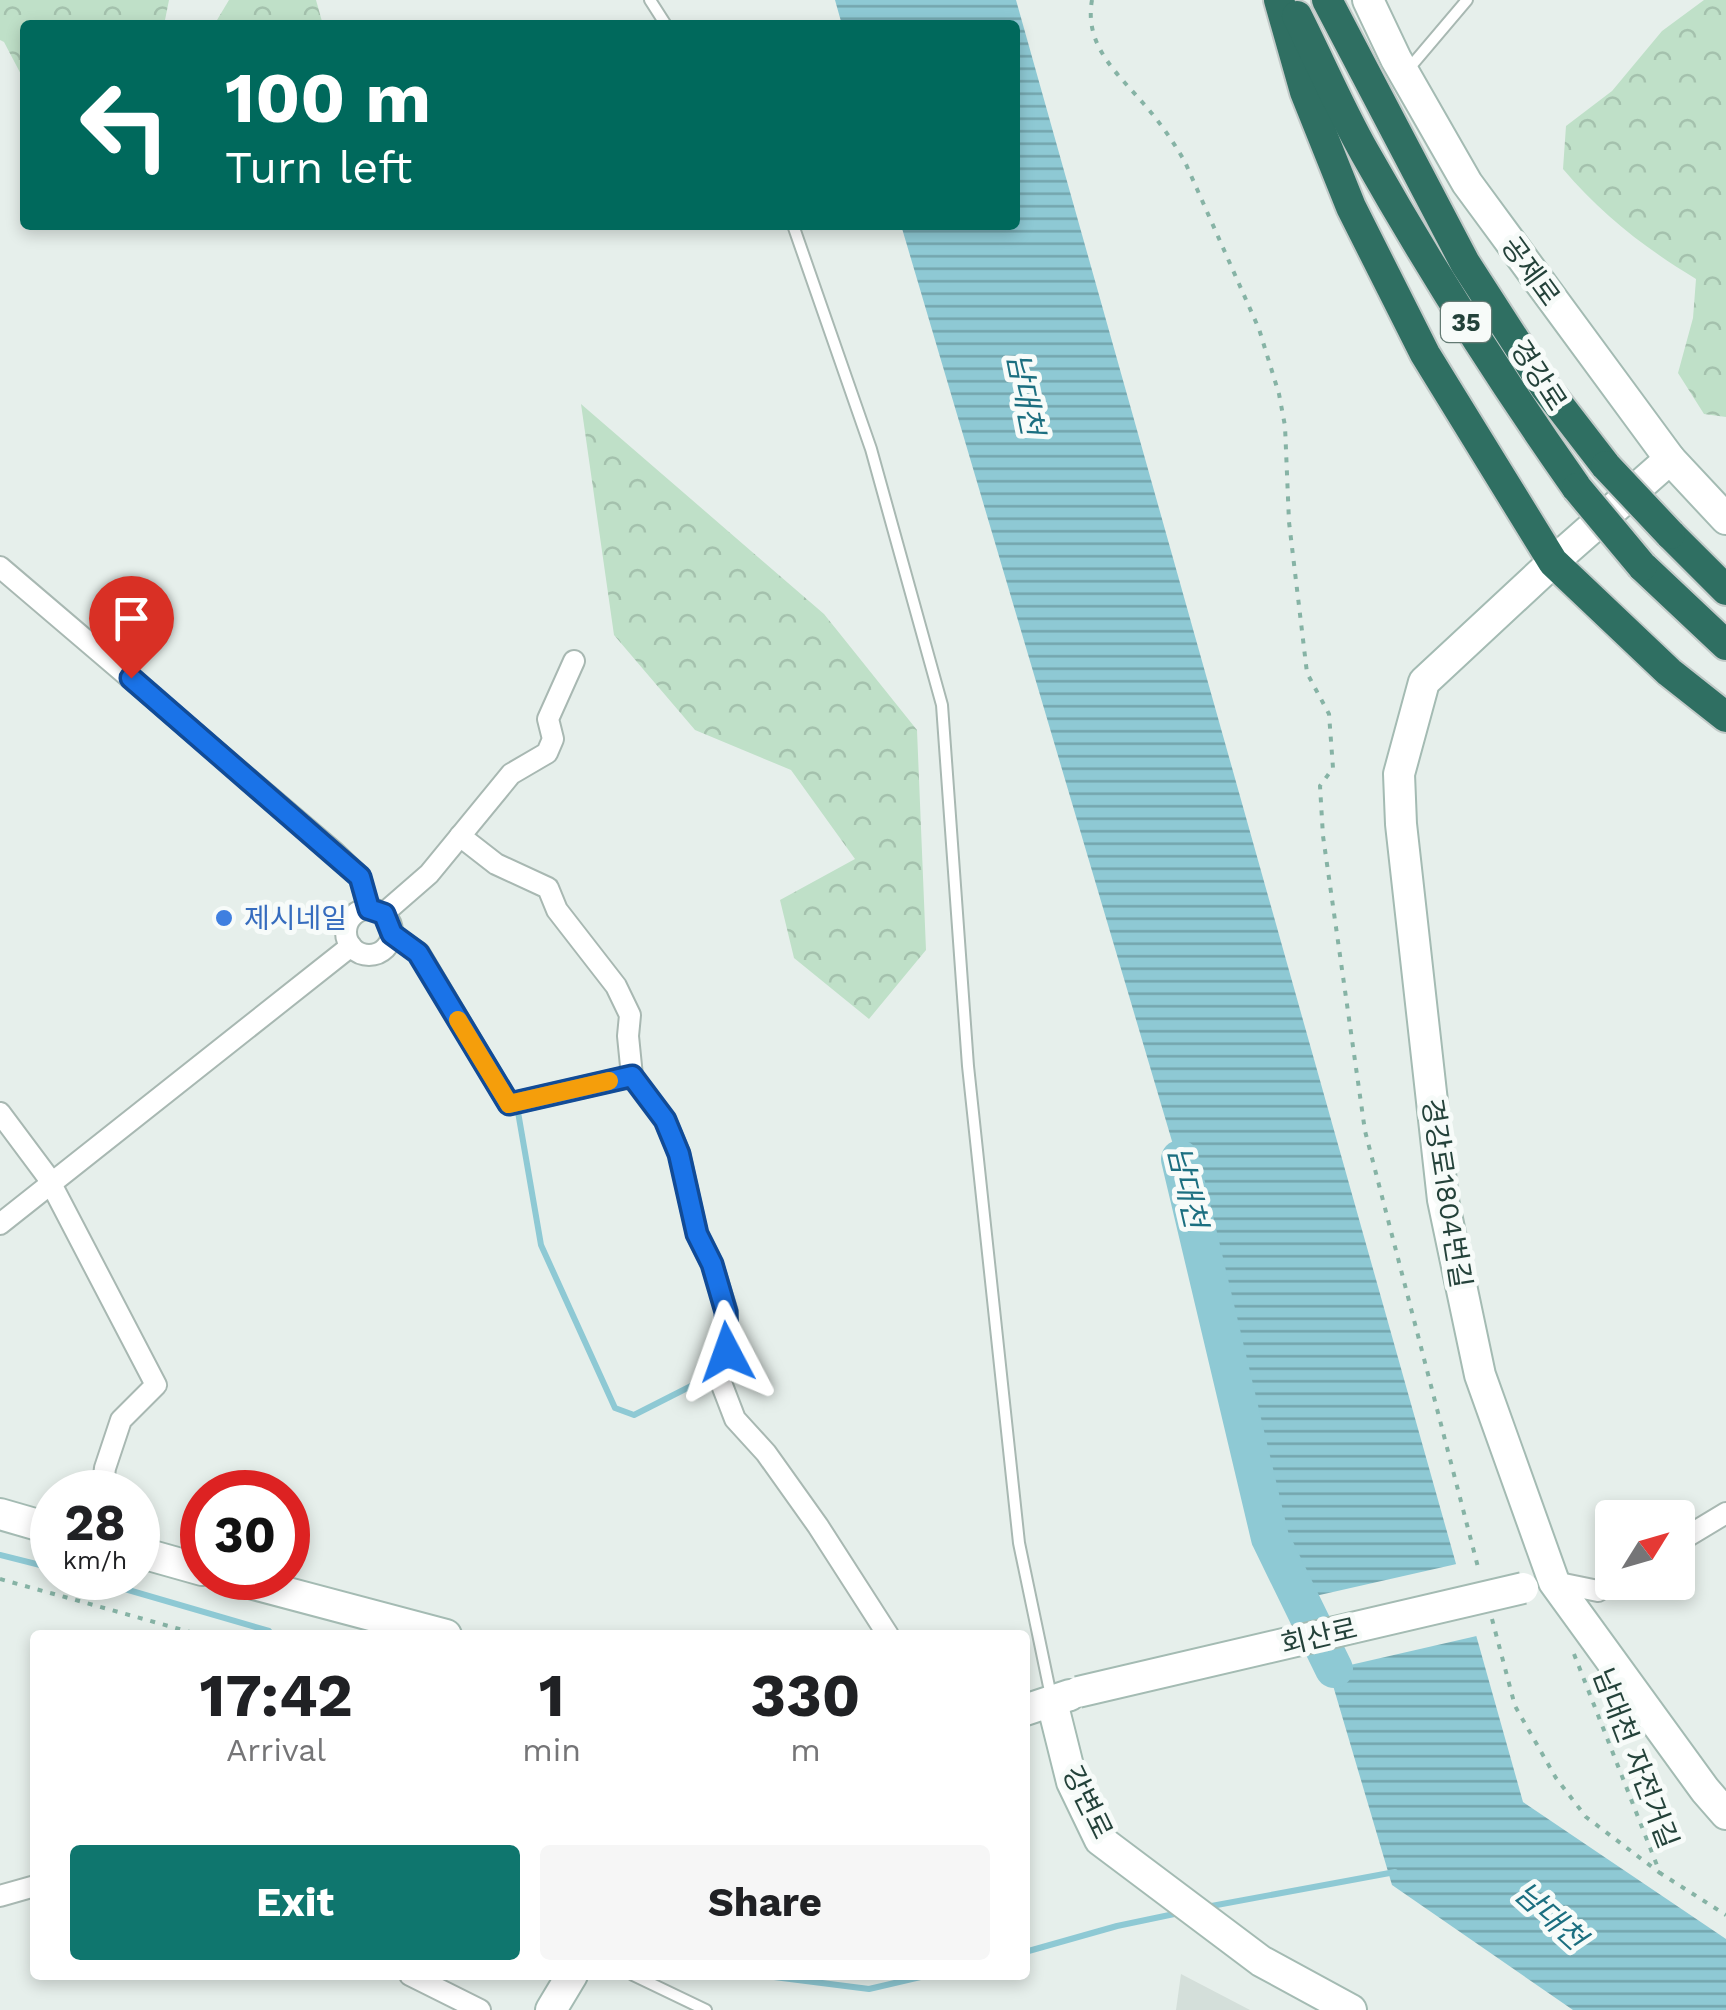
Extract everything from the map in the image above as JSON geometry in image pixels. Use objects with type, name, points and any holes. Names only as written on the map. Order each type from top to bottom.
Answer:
[{"type":"highway","points":[[1279,0],[1304,92],[1351,206],[1425,354],[1553,562],[1669,672],[1726,717]]},
{"type":"highway","name":"경강로","points":[[1289,0],[1364,150],[1510,393],[1577,488],[1642,566],[1726,646]]},
{"type":"highway","name":"경강로","points":[[1327,0],[1465,263],[1546,387],[1606,466],[1726,590]]},
{"type":"street","name":"공제로","points":[[1368,0],[1404,74],[1467,183],[1670,459],[1726,519]]},
{"type":"street","name":"경강로1804번길","points":[[1670,459],[1424,682],[1399,774],[1442,1200],[1480,1375],[1554,1582],[1726,1814]]},
{"type":"street","points":[[0,567],[360,877],[376,912],[392,934],[418,953],[509,1104],[632,1076]]},
{"type":"street","points":[[392,934],[386,948],[372,955],[356,952],[346,932],[350,919],[376,912],[429,874],[511,774],[547,754],[553,740],[548,718],[574,661]]},
{"type":"street","points":[[460,836],[496,864],[548,888],[557,910],[616,986],[630,1015],[632,1076],[665,1120],[679,1154],[697,1234],[712,1264],[726,1312],[727,1352],[720,1380],[735,1419],[787,1482],[885,1630]]},
{"type":"street","points":[[0,1224],[351,946]]},
{"type":"street","points":[[0,1113],[52,1185],[156,1385],[121,1420],[106,1470]]},
{"type":"street","points":[[1695,1532],[1726,1513]]},
{"type":"street","points":[[0,1514],[30,1523]]},
{"type":"street","name":"회산로","points":[[1052,1701],[1523,1588],[1554,1582],[1595,1590]]},
{"type":"street","points":[[310,1599],[427,1630]]},
{"type":"street","name":"강변로","points":[[1052,1701],[1072,1782],[1100,1840],[1261,1962],[1352,2010]]},
{"type":"street","points":[[0,1896],[30,1887]]},
{"type":"street","points":[[420,1980],[480,2010]]},
{"type":"street","points":[[551,2010],[569,1980]]},
{"type":"lane","points":[[1404,74],[1467,0]]},
{"type":"lane","points":[[795,230],[871,449],[942,705],[968,1066],[1017,1523],[1052,1701]]},
{"type":"lane","points":[[643,1980],[706,2010]]},
{"type":"path","points":[[1092,0],[1090,25],[1095,43],[1186,162],[1259,329],[1280,394],[1289,522],[1307,673],[1329,714],[1332,768],[1320,786],[1323,836],[1365,1131],[1482,1584]]},
{"type":"path","points":[[0,1579],[183,1630]]},
{"type":"path","points":[[1492,1619],[1515,1706],[1556,1778],[1586,1817],[1660,1873]]},
{"type":"path","name":"남대천 자전거길","points":[[1570,1644],[1660,1873],[1726,1915]]},
{"type":"shaded area","points":[[1181,1974],[1250,2010],[1176,2010]]},
{"type":"green space","points":[[0,0],[169,0],[165,20],[20,20],[20,72],[0,40]]},
{"type":"green space","points":[[229,0],[316,0],[322,20],[217,20]]},
{"type":"green space","points":[[1704,0],[1726,0],[1726,417],[1704,414],[1678,373],[1693,318],[1696,279],[1625,230],[1563,169],[1566,126],[1612,91],[1662,31]]},
{"type":"green space","points":[[581,404],[824,614],[917,730],[926,950],[869,1019],[794,958],[780,900],[855,859],[791,770],[695,730],[614,635]]},
{"type":"water","points":[[835,0],[1016,0],[1523,1802],[1726,1939],[1726,2010],[1573,2010],[1392,1885],[902,230],[1020,230],[1020,20],[841,20]]},
{"type":"pier","points":[[1461,1563],[1481,1635],[1324,1671],[1302,1599]]},
{"type":"waterway","points":[[518,1112],[541,1245],[615,1408],[634,1415],[701,1381]]},
{"type":"waterway","name":"남대천","points":[[1180,1159],[1270,1538],[1334,1669]]},
{"type":"waterway","points":[[0,1555],[30,1562]]},
{"type":"waterway","points":[[160,1599],[266,1630]]},
{"type":"waterway","points":[[1206,1907],[1395,1872]]},
{"type":"waterway","points":[[1030,1951],[1179,1913]]},
{"type":"waterway","points":[[798,1980],[869,1989],[908,1980]]},
{"type":"slow traffic","points":[[458,1020],[509,1104],[609,1081]]},
{"type":"place","name":"제시네일","points":[[224,918]]},
{"type":"route","points":[[131,678],[360,877],[369,909],[384,914],[392,934],[418,953],[509,1104],[632,1076],[665,1120],[679,1154],[697,1234],[712,1264],[726,1312],[727,1352]]}]
